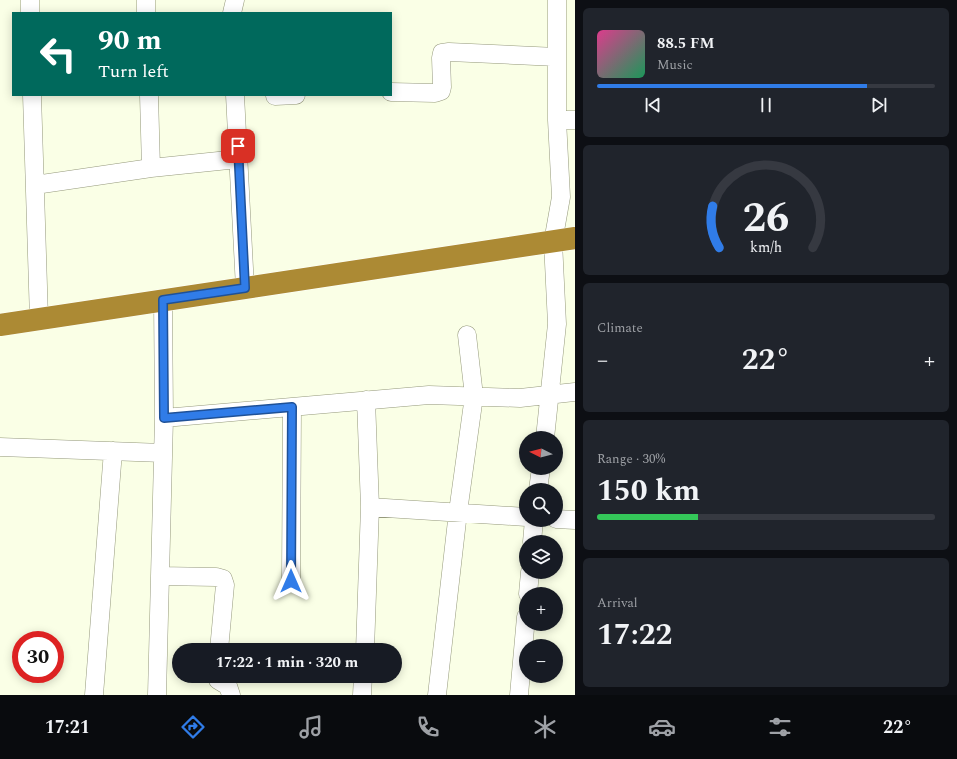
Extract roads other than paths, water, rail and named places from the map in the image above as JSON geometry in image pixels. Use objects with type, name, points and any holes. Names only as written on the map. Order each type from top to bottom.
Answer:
[{"type":"highway","points":[[0,325],[575,238]]},
{"type":"street","points":[[30,0],[30,12]]},
{"type":"street","points":[[146,0],[146,12]]},
{"type":"street","points":[[232,12],[235,0]]},
{"type":"street","points":[[546,431],[557,324],[553,242],[561,196],[556,120],[557,0]]},
{"type":"street","points":[[392,92],[435,94],[440,91],[442,87],[442,53],[449,52],[557,57]]},
{"type":"street","points":[[32,96],[39,319]]},
{"type":"street","points":[[149,96],[151,168]]},
{"type":"street","points":[[235,96],[245,288]]},
{"type":"street","points":[[556,120],[575,120]]},
{"type":"street","points":[[35,185],[151,168],[238,159]]},
{"type":"street","points":[[158,695],[164,418],[163,300]]},
{"type":"street","points":[[438,695],[458,512],[474,396],[467,335]]},
{"type":"street","points":[[164,418],[429,395],[520,398],[575,392]]},
{"type":"street","points":[[365,643],[370,507],[366,400]]},
{"type":"street","points":[[291,581],[292,407]]},
{"type":"street","points":[[0,447],[163,453]]},
{"type":"street","points":[[94,695],[113,451]]},
{"type":"street","points":[[370,507],[519,516]]},
{"type":"street","points":[[563,519],[575,520]]},
{"type":"street","points":[[160,576],[216,577],[223,579],[225,585],[220,643]]},
{"type":"street","points":[[519,695],[525,631]]},
{"type":"street","points":[[223,683],[228,686],[230,695]]},
{"type":"street","points":[[362,695],[363,683]]}]
